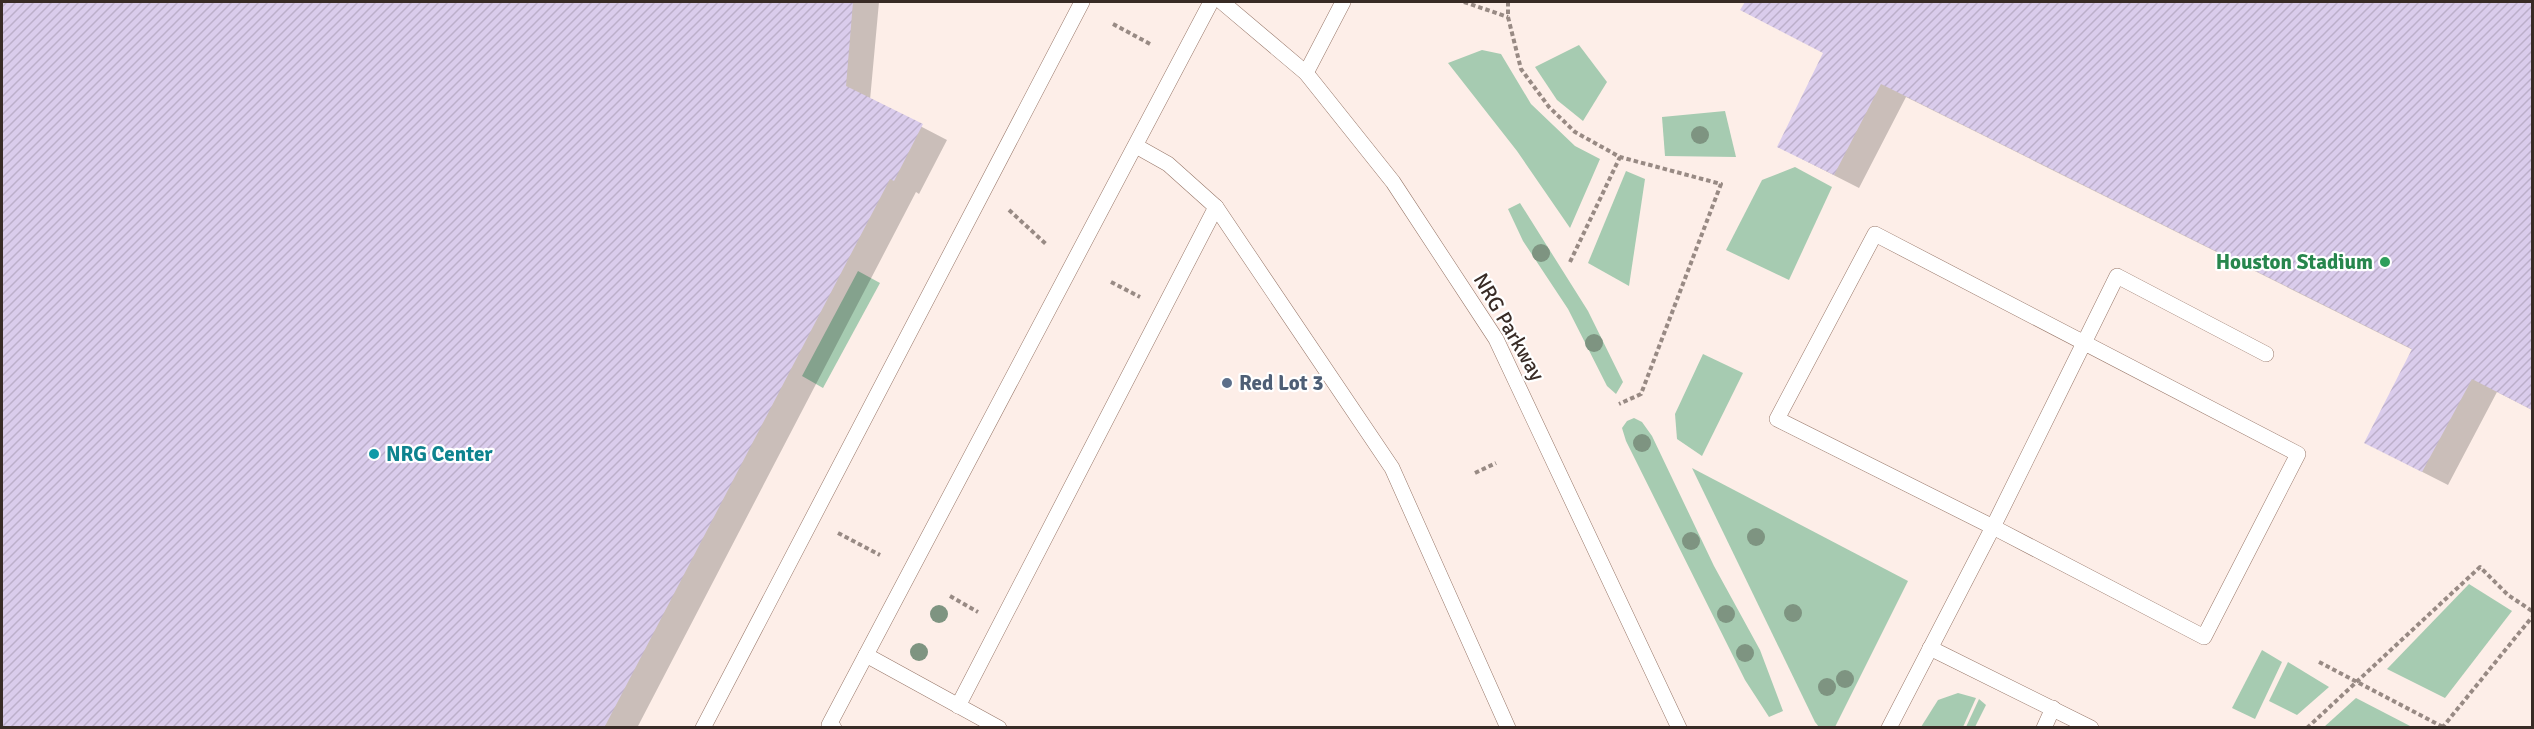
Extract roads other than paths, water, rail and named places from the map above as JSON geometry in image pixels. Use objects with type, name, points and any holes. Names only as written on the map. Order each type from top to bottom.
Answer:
[{"type":"lane","points":[[703,728],[1082,2]]},
{"type":"lane","points":[[830,727],[1211,2]]},
{"type":"lane","name":"NRG Parkway","points":[[1222,2],[1306,73],[1393,182],[1496,339],[1679,728]]},
{"type":"lane","points":[[1306,73],[1343,2]]},
{"type":"lane","points":[[1136,146],[1168,164],[1216,207],[1392,468],[1508,728]]},
{"type":"lane","points":[[958,706],[1216,207]]},
{"type":"lane","points":[[1875,234],[2298,454],[2204,637],[1993,527],[1777,419],[1875,234]]},
{"type":"lane","points":[[1888,728],[1993,527],[2117,276],[2266,354]]},
{"type":"lane","points":[[1930,648],[2091,728]]},
{"type":"lane","points":[[866,656],[999,728]]},
{"type":"lane","points":[[2043,728],[2053,708]]},
{"type":"place","name":"Houston Stadium","points":[[2385,262]]},
{"type":"place","name":"Red Lot 3","points":[[1227,383]]},
{"type":"place","name":"NRG Center","points":[[374,454]]}]
